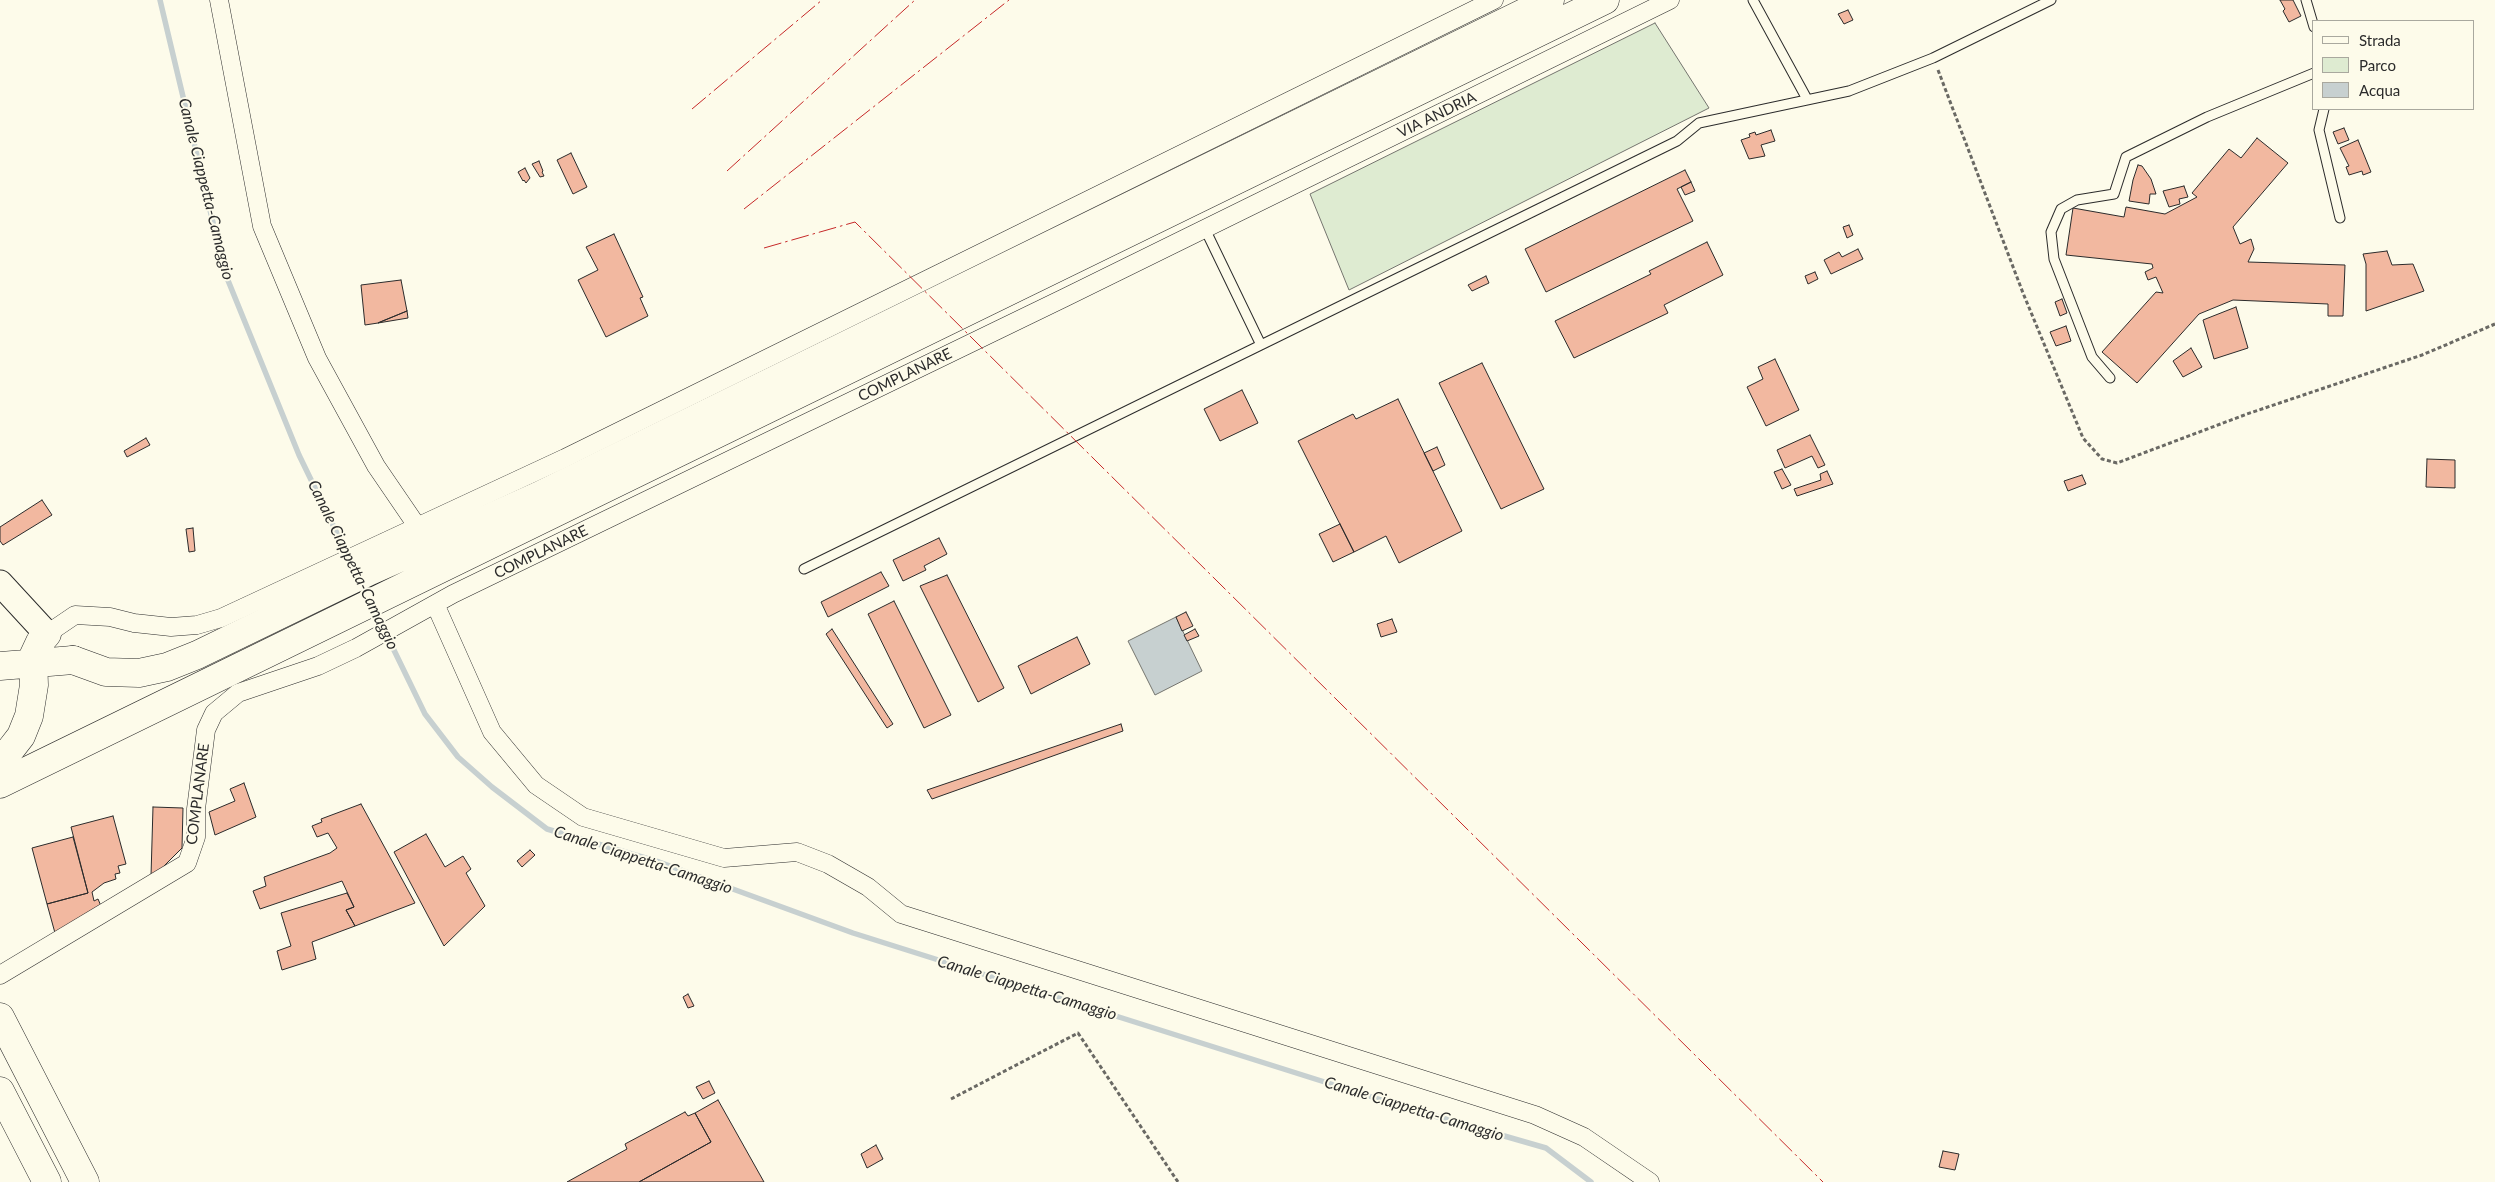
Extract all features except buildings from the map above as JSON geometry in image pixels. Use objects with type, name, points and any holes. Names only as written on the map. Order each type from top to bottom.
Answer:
[{"type":"main road","points":[[0,583],[72,660],[92,668],[120,674],[156,670],[197,655],[324,582],[366,561],[538,496],[1550,0]]},
{"type":"main road","points":[[0,784],[1605,0]]},
{"type":"main road","points":[[0,657],[47,634]]},
{"type":"main road","points":[[0,763],[21,736],[29,716],[34,685],[32,663],[34,651],[47,634]]},
{"type":"main road","points":[[0,666],[72,660]]},
{"type":"main road","points":[[0,1017],[86,1182]]},
{"type":"main road","points":[[0,1091],[48,1182]]},
{"type":"street","points":[[219,0],[262,226],[317,358],[376,466],[417,526]]},
{"type":"street","points":[[366,561],[417,526],[565,458],[1494,0]]},
{"type":"street","name":"VIA ANDRIA","points":[[1205,229],[1670,0]]},
{"type":"street","name":"COMPLANARE","points":[[0,975],[187,864],[196,837],[196,809],[206,730],[214,713],[238,694],[318,666],[356,648],[436,606],[453,594],[1205,229]]},
{"type":"street","points":[[47,634],[75,615],[110,617],[134,623],[171,627],[197,625],[324,582]]},
{"type":"street","points":[[436,606],[492,732],[536,785],[583,817],[724,858],[797,852],[828,864],[868,887],[901,914],[1535,1115],[1584,1137],[1650,1182]]},
{"type":"lane","points":[[1753,0],[1807,99]]},
{"type":"lane","points":[[804,568],[1677,141],[1699,123],[1849,91],[1933,58],[2051,0]]},
{"type":"lane","points":[[2306,0],[2312,20]]},
{"type":"lane","points":[[2110,378],[2092,357],[2054,259],[2051,232],[2061,209],[2077,200],[2114,194],[2126,157],[2207,117],[2312,74]]},
{"type":"lane","points":[[2324,110],[2319,130],[2340,218]]},
{"type":"lane","points":[[1205,229],[1261,345]]},
{"type":"path","points":[[1933,58],[2022,293],[2083,438],[2102,459],[2116,462],[2247,414],[2422,354],[2495,324]]},
{"type":"path","points":[[951,1099],[1078,1033],[1178,1182]]},
{"type":"green space","points":[[1655,23],[1709,108],[1349,290],[1310,194]]},
{"type":"water","points":[[1176,617],[1202,671],[1155,695],[1128,641]]},
{"type":"waterway","name":"Canale Ciappetta-Camaggio","points":[[160,0],[225,273],[299,455],[348,556]]},
{"type":"waterway","name":"Canale Ciappetta-Camaggio","points":[[374,609],[425,714],[458,757],[492,787],[547,829],[659,862],[853,933],[1407,1108],[1546,1148],[1591,1182]]},
{"type":"power","points":[[692,109],[822,0]]},
{"type":"power","points":[[727,171],[915,0]]},
{"type":"power","points":[[744,209],[1009,0]]},
{"type":"power","points":[[764,248],[855,222],[1823,1182]]}]
